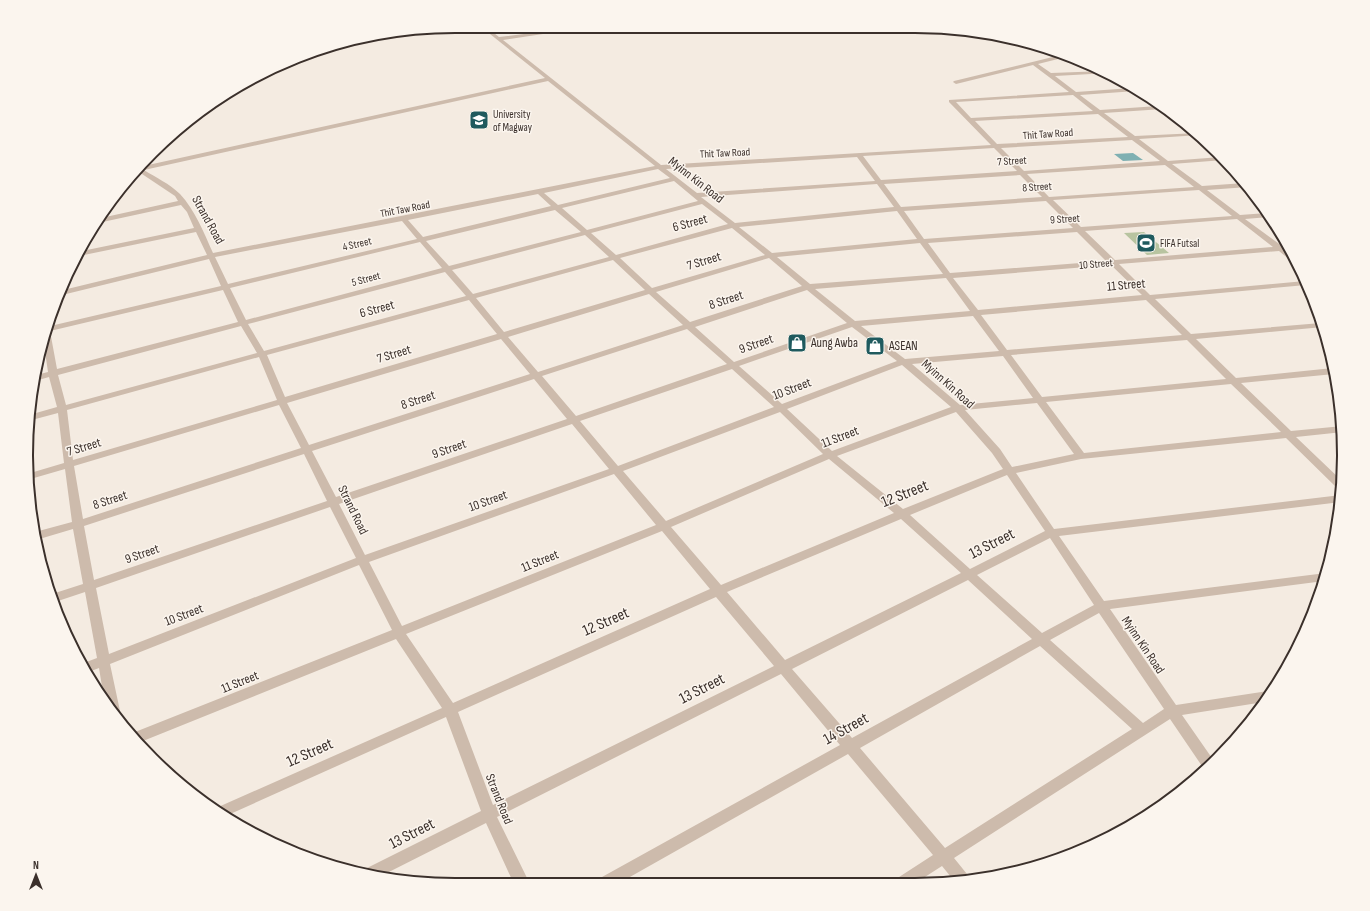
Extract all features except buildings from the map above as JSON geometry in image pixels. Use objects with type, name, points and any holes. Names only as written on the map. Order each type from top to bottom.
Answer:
[{"type":"street","name":"Myinn Kin Road","points":[[491,33],[732,225],[853,324],[904,362],[958,408],[996,451],[1008,471],[1206,761]]},
{"type":"street","points":[[499,39],[541,33]]},
{"type":"street","points":[[956,82],[1057,58]]},
{"type":"street","points":[[1052,59],[1060,59]]},
{"type":"street","points":[[1034,63],[1284,252]]},
{"type":"street","points":[[1050,75],[1092,73]]},
{"type":"street","points":[[149,166],[549,79]]},
{"type":"street","points":[[1127,90],[951,101],[1047,198],[1336,481]]},
{"type":"street","points":[[970,120],[1155,108]]},
{"type":"street","name":"Thit Taw Road","points":[[66,292],[212,256],[404,219],[659,167],[1189,135]]},
{"type":"street","points":[[859,155],[1081,456]]},
{"type":"street","name":"7 Street","points":[[694,195],[1215,159]]},
{"type":"street","name":"Strand Road","points":[[143,171],[177,194],[190,212],[243,323],[262,354],[282,401],[399,633],[450,710],[489,814],[519,878]]},
{"type":"street","name":"4 Street","points":[[52,328],[674,179]]},
{"type":"street","name":"8 Street","points":[[732,225],[898,209],[1239,186]]},
{"type":"street","points":[[539,192],[584,233],[614,257],[781,408],[830,455],[902,514],[1142,730]]},
{"type":"street","points":[[105,220],[182,202]]},
{"type":"street","name":"5 Street","points":[[40,376],[702,202]]},
{"type":"street","name":"9 Street","points":[[768,256],[923,241],[1262,216]]},
{"type":"street","points":[[404,219],[446,269],[472,296],[502,335],[573,420],[959,875]]},
{"type":"street","name":"6 Street","points":[[35,416],[732,225]]},
{"type":"street","points":[[85,253],[198,229]]},
{"type":"street","name":"10 Street","points":[[808,287],[1280,249]]},
{"type":"street","name":"7 Street","points":[[34,475],[768,256]]},
{"type":"street","name":"11 Street","points":[[853,324],[1300,284]]},
{"type":"street","name":"8 Street","points":[[41,535],[78,524],[808,287]]},
{"type":"street","name":"9 Street","points":[[57,597],[853,324]]},
{"type":"street","points":[[904,362],[1317,325]]},
{"type":"street","points":[[48,343],[53,373],[62,408],[78,524],[111,700]]},
{"type":"street","name":"10 Street","points":[[90,667],[362,560],[616,470],[904,362]]},
{"type":"street","points":[[958,408],[1329,372]]},
{"type":"street","name":"11 Street","points":[[140,736],[664,526],[830,455],[958,408]]},
{"type":"street","points":[[1008,471],[1081,456],[1336,430]]},
{"type":"street","name":"12 Street","points":[[225,810],[718,591],[1008,471]]},
{"type":"street","name":"13 Street","points":[[377,871],[1051,533],[1334,499]]},
{"type":"street","points":[[1101,606],[1319,578]]},
{"type":"street","name":"14 Street","points":[[614,878],[1101,606]]},
{"type":"street","points":[[911,878],[1172,710],[1261,697]]},
{"type":"green space","name":"FIFA Futsal","points":[[1144,232],[1169,253],[1147,255],[1124,233]]},
{"type":"water","points":[[1133,153],[1143,160],[1123,161],[1114,154]]},
{"type":"place","name":"University of Magway","points":[[479,120]]},
{"type":"place","name":"FIFA Futsal","points":[[1146,243]]},
{"type":"place","name":"Aung Awba","points":[[797,343]]},
{"type":"place","name":"ASEAN","points":[[875,346]]}]
